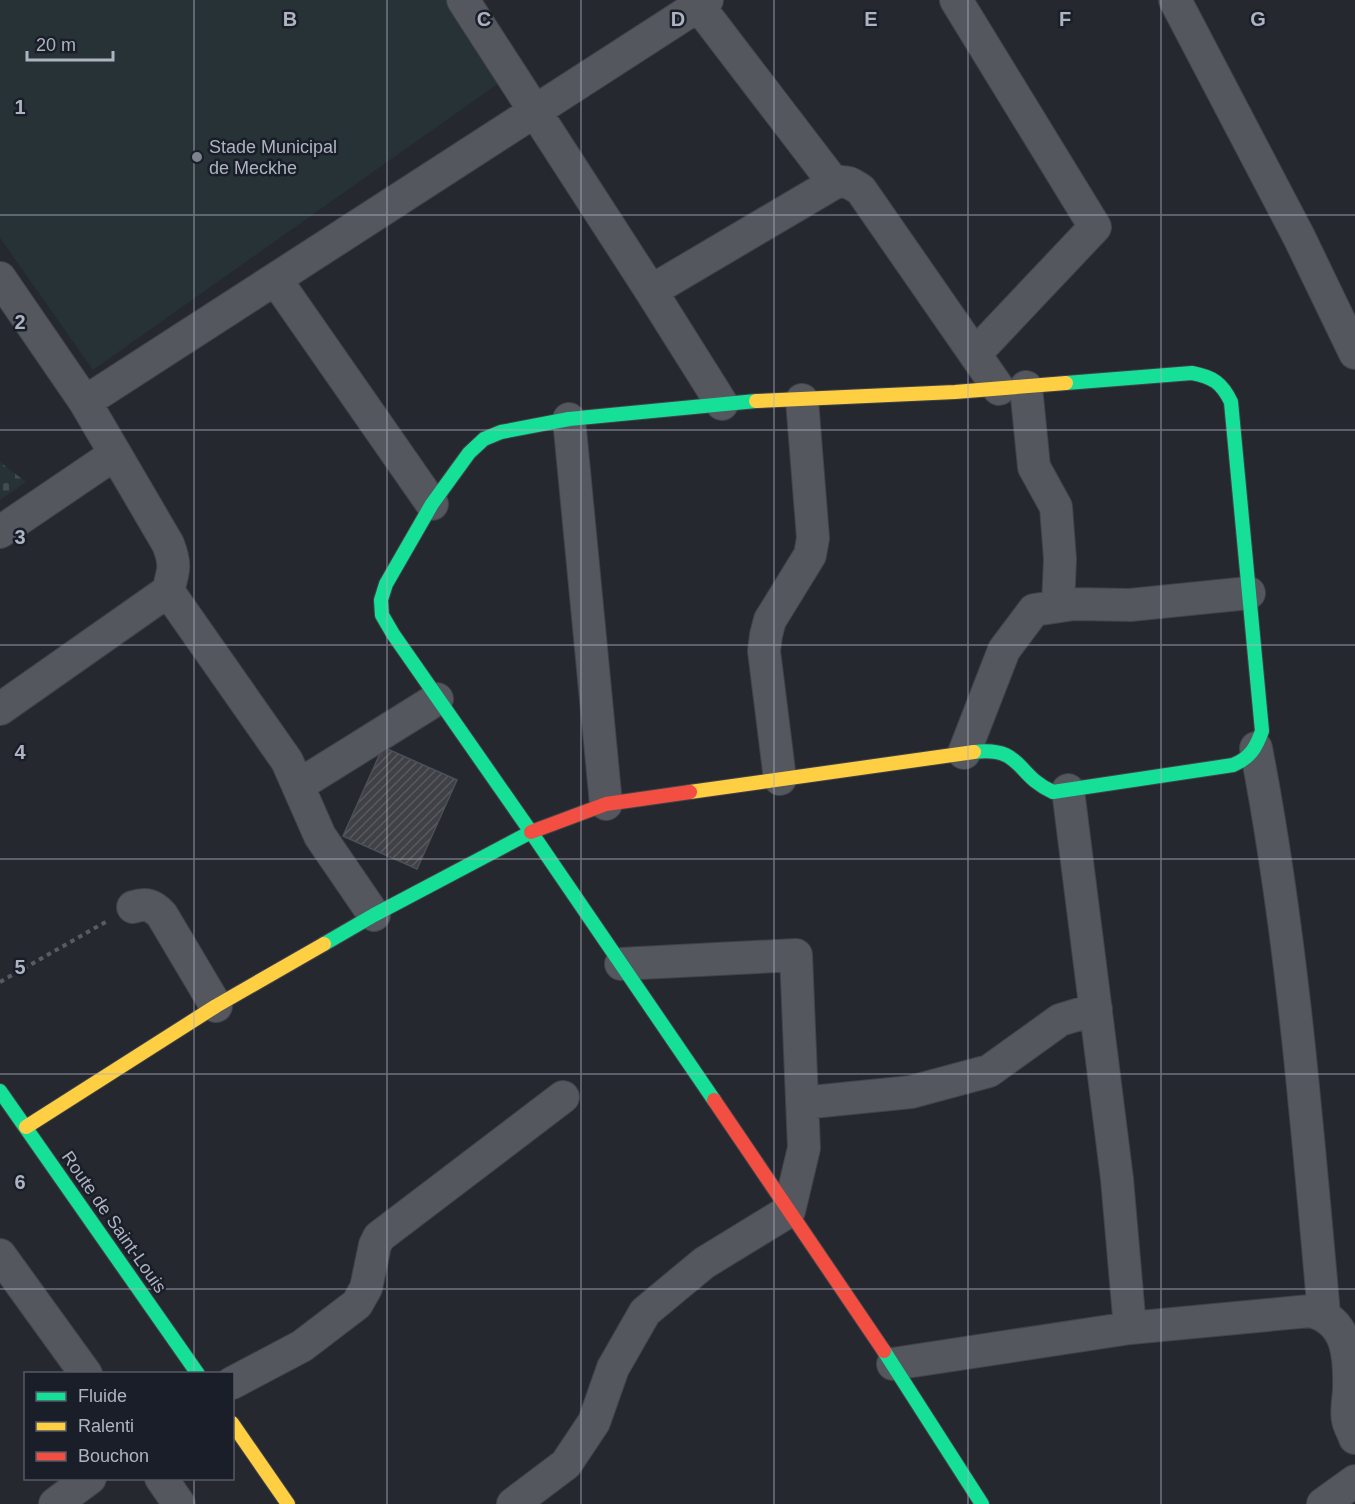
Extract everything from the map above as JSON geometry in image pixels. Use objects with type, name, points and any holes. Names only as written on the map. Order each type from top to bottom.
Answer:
[{"type":"main road","points":[[26,1127],[216,1006],[374,915],[531,832],[606,804],[992,750],[1003,751],[1012,756],[1031,780],[1042,789],[1053,792],[1233,765],[1248,760],[1257,748],[1262,731],[1231,402],[1224,385],[1210,376],[1192,373],[1013,388],[722,404],[569,419],[501,432],[484,440],[469,453],[432,504],[386,584],[381,600],[382,615],[393,634],[531,832],[892,1364],[972,1501]]},
{"type":"main road","name":"Route de Saint-Louis","points":[[0,1091],[197,1372]]},
{"type":"main road","points":[[234,1426],[288,1504]]},
{"type":"street","points":[[463,0],[722,404]]},
{"type":"street","points":[[956,0],[1095,227],[975,354]]},
{"type":"street","points":[[1175,0],[1299,237],[1355,353]]},
{"type":"street","points":[[85,402],[276,280],[700,2],[834,183]]},
{"type":"street","points":[[651,291],[834,183],[844,181],[861,190],[975,354],[1013,388],[1034,467],[1056,507],[1060,559],[1058,606]]},
{"type":"street","points":[[0,278],[85,402],[171,551],[174,568],[168,591],[0,709]]},
{"type":"street","points":[[276,280],[432,504]]},
{"type":"street","points":[[780,779],[764,651],[770,620],[810,555],[813,538],[802,399]]},
{"type":"street","points":[[569,419],[606,804]]},
{"type":"street","points":[[0,532],[115,454]]},
{"type":"street","points":[[168,591],[287,761],[320,836],[374,915]]},
{"type":"street","points":[[964,753],[1004,650],[1034,610],[1074,604],[1130,606],[1249,593]]},
{"type":"street","points":[[299,785],[437,699]]},
{"type":"street","points":[[1257,748],[1274,837],[1302,1075],[1323,1314]]},
{"type":"street","points":[[1068,790],[1117,1179],[1130,1328]]},
{"type":"street","points":[[134,907],[143,904],[154,907],[162,915],[216,1006]]},
{"type":"street","points":[[513,1504],[566,1464],[572,1456],[594,1422],[613,1368],[645,1312],[704,1263],[789,1211],[804,1148],[796,955],[621,964]]},
{"type":"street","points":[[802,1103],[911,1092],[989,1071],[1060,1020],[1096,1009]]},
{"type":"street","points":[[234,1382],[302,1346],[357,1304],[366,1288],[375,1245],[379,1237],[563,1097]]},
{"type":"street","points":[[0,1256],[85,1372]]},
{"type":"street","points":[[892,1364],[1130,1328],[1310,1311],[1323,1314],[1336,1324],[1350,1341],[1347,1419],[1355,1438]]},
{"type":"street","points":[[55,1504],[89,1480]]},
{"type":"street","points":[[162,1480],[179,1504]]},
{"type":"street","points":[[1323,1504],[1355,1481]]},
{"type":"path","points":[[0,982],[134,907]]},
{"type":"green space","name":"Stade Municipal de Meckhe","points":[[0,0],[457,0],[509,76],[93,370],[0,238]]},
{"type":"green space","points":[[0,462],[26,482],[0,500]]},
{"type":"building","points":[[383,747],[457,780],[417,869],[343,836]]},
{"type":"traffic: fast","points":[[974,752],[1002,753],[1053,792],[1233,765],[1248,756],[1255,747],[1262,731],[1231,402],[1216,382],[1192,373]]},
{"type":"traffic: fast","points":[[1066,383],[1192,373]]},
{"type":"traffic: fast","points":[[531,832],[393,634],[382,615],[381,600],[386,584],[432,504],[469,453],[484,439],[501,432],[569,419],[756,401]]},
{"type":"traffic: fast","points":[[324,944],[531,832],[714,1100]]},
{"type":"traffic: fast","points":[[0,1091],[197,1372]]},
{"type":"traffic: fast","points":[[884,1351],[982,1504]]},
{"type":"traffic: slow","points":[[756,401],[955,392],[1066,383]]},
{"type":"traffic: slow","points":[[690,792],[974,752]]},
{"type":"traffic: slow","points":[[26,1127],[216,1006],[324,944]]},
{"type":"traffic: slow","points":[[234,1426],[288,1504]]},
{"type":"traffic: jam","points":[[531,832],[606,804],[690,792]]},
{"type":"traffic: jam","points":[[714,1100],[884,1351]]},
{"type":"place","name":"Stade Municipal de Meckhe","points":[[197,157]]}]
